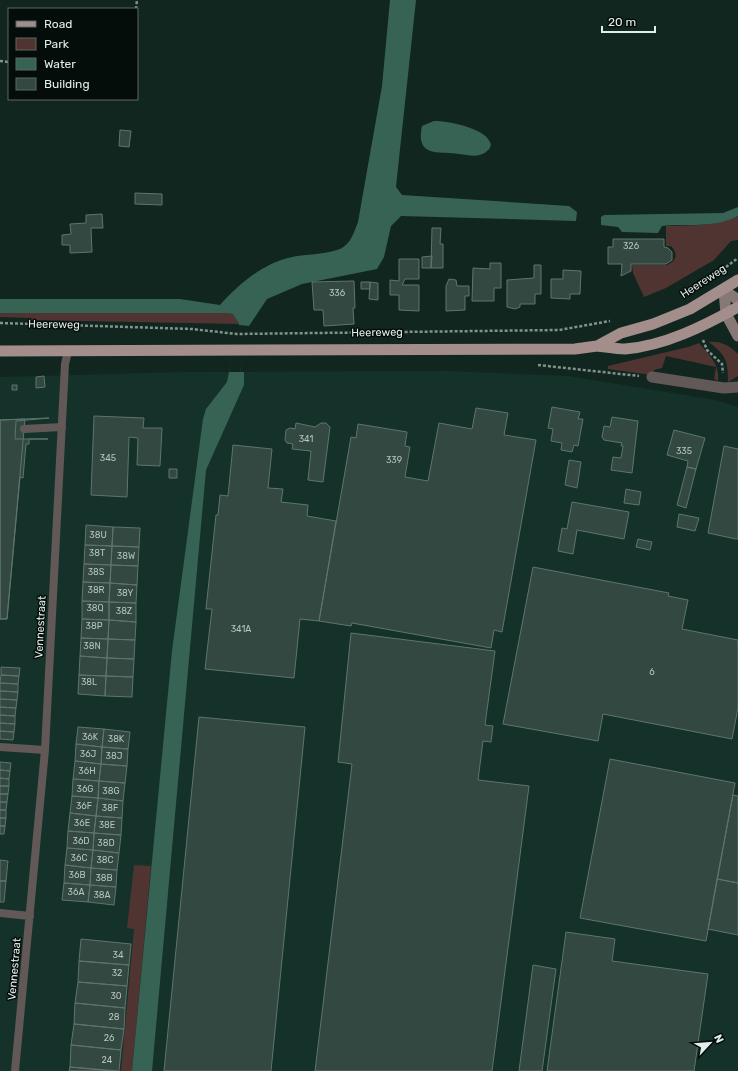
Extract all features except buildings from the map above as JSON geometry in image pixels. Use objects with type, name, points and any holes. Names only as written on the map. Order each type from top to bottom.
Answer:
[{"type":"main road","points":[[724,290],[738,280]]},
{"type":"main road","name":"Heereweg","points":[[724,290],[738,300]]},
{"type":"main road","name":"Heereweg","points":[[724,290],[726,314],[738,336]]},
{"type":"main road","name":"Heereweg","points":[[0,351],[567,349],[597,346],[621,332],[653,324],[690,309],[724,290]]},
{"type":"main road","points":[[597,346],[624,349],[659,342],[698,328],[738,307]]},
{"type":"street","points":[[652,377],[724,388],[738,387]]},
{"type":"lane","points":[[24,429],[62,426],[65,364],[68,351]]},
{"type":"lane","name":"Vennestraat","points":[[15,1071],[45,750],[62,426]]},
{"type":"lane","points":[[0,747],[45,750]]},
{"type":"lane","points":[[0,913],[30,916]]},
{"type":"path","name":"Heereweg","points":[[708,280],[738,258]]},
{"type":"path","name":"Heereweg","points":[[0,323],[192,329],[237,334],[559,330],[613,321]]},
{"type":"shaded area","points":[[448,371],[569,376],[715,400],[738,407],[738,1071],[0,1071],[0,377],[184,372]]},
{"type":"green space","points":[[738,216],[738,240],[731,241],[714,260],[666,288],[644,297],[633,273],[632,265],[667,265],[675,259],[675,251],[671,246],[666,246],[666,226],[712,224]]},
{"type":"green space","points":[[0,313],[225,313],[233,314],[239,324],[31,320],[31,318],[0,317]]},
{"type":"green space","points":[[709,342],[717,342],[725,345],[738,354],[738,376],[728,382],[725,359]]},
{"type":"green space","points":[[699,343],[716,365],[718,381],[714,379],[716,367],[666,356],[662,368],[654,370],[652,375],[608,369],[608,366]]},
{"type":"green space","points":[[134,865],[151,866],[132,1071],[121,1071],[134,929],[127,928]]},
{"type":"water","points":[[390,0],[416,0],[396,187],[402,195],[569,206],[577,212],[576,221],[401,216],[391,226],[384,257],[377,269],[302,284],[267,299],[249,326],[240,372],[244,372],[244,385],[206,470],[152,1071],[132,1071],[172,651],[203,419],[206,409],[227,382],[239,324],[233,314],[225,313],[0,313],[0,299],[180,299],[220,305],[242,283],[269,265],[288,258],[334,251],[344,247],[352,237],[358,222],[382,86]]},
{"type":"water","points":[[434,121],[448,122],[474,129],[486,137],[491,145],[487,151],[477,156],[430,151],[425,148],[422,143],[422,126]]},
{"type":"water","points":[[738,207],[738,216],[729,220],[719,223],[700,225],[662,226],[658,233],[622,232],[618,227],[601,225],[601,217],[604,215],[723,213]]},
{"type":"pier","points":[[238,325],[250,326],[240,372],[229,372]]}]
